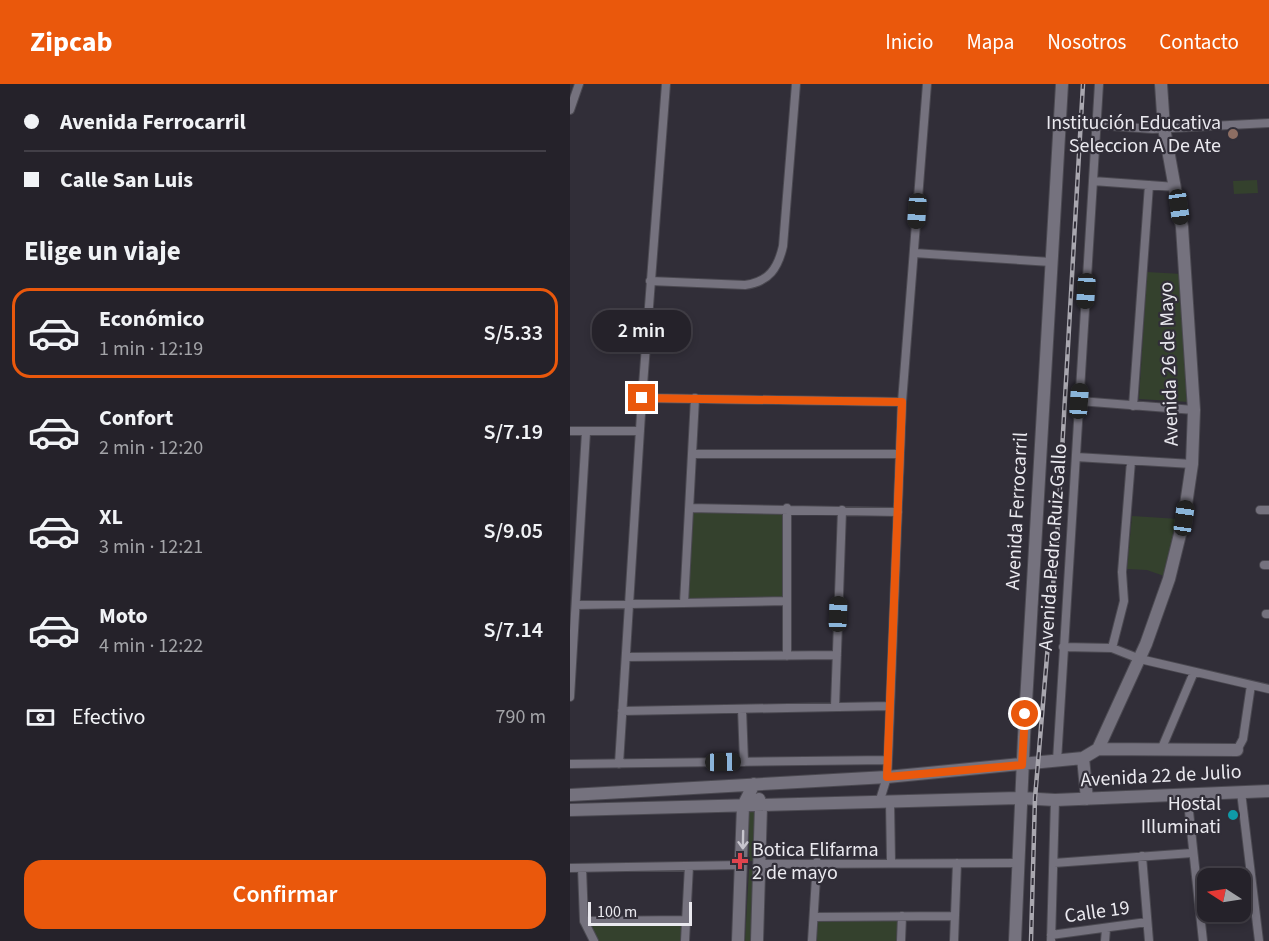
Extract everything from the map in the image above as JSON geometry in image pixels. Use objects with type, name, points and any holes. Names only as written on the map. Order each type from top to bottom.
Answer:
[{"type":"street","points":[[570,110],[579,84]]},
{"type":"street","points":[[619,764],[650,281],[666,84]]},
{"type":"street","points":[[650,281],[745,285],[756,284],[773,273],[779,264],[783,246],[796,84]]},
{"type":"street","points":[[891,862],[884,802],[888,759],[902,402],[927,84]]},
{"type":"street","name":"Avenida Ferrocarril","points":[[1016,941],[1022,765],[1062,84]]},
{"type":"street","name":"Avenida Pedro Ruiz Gallo","points":[[1057,761],[1099,84]]},
{"type":"street","name":"Avenida 26 de Mayo","points":[[1098,749],[1140,659],[1169,579],[1184,518],[1192,464],[1194,410],[1182,227],[1164,128],[1161,84]]},
{"type":"street","points":[[1097,125],[1153,129],[1269,123]]},
{"type":"street","points":[[1093,182],[1176,187]]},
{"type":"street","points":[[1133,406],[1149,185]]},
{"type":"street","points":[[914,253],[1051,262]]},
{"type":"street","points":[[642,398],[902,402]]},
{"type":"street","points":[[684,603],[695,398]]},
{"type":"street","points":[[1079,401],[1194,410]]},
{"type":"street","points":[[570,431],[640,431]]},
{"type":"street","points":[[570,697],[586,432]]},
{"type":"street","points":[[692,454],[900,454]]},
{"type":"street","points":[[1076,457],[1192,464]]},
{"type":"street","points":[[1112,648],[1124,601],[1122,572],[1131,461]]},
{"type":"street","points":[[689,508],[787,508],[898,512]]},
{"type":"street","points":[[787,508],[787,656]]},
{"type":"street","points":[[835,707],[842,510]]},
{"type":"street","points":[[576,605],[786,601]]},
{"type":"street","points":[[1063,647],[1112,648],[1140,659],[1269,689]]},
{"type":"street","points":[[626,657],[837,655]]},
{"type":"street","points":[[1161,750],[1194,672]]},
{"type":"street","points":[[570,795],[887,777],[1083,758],[1098,749],[1237,750],[1243,739],[1251,685]]},
{"type":"street","points":[[622,711],[890,706]]},
{"type":"street","points":[[742,709],[744,762]]},
{"type":"street","points":[[1083,758],[1087,799]]},
{"type":"street","points":[[570,764],[888,759]]},
{"type":"street","points":[[754,784],[762,806],[757,941]]},
{"type":"street","points":[[738,941],[743,806],[754,784]]},
{"type":"street","name":"Avenida 22 de Julio","points":[[570,810],[1021,798],[1056,800],[1269,791]]},
{"type":"street","points":[[1241,792],[1259,941]]},
{"type":"street","points":[[1187,793],[1203,941]]},
{"type":"street","points":[[1051,938],[1056,800]]},
{"type":"street","points":[[1054,863],[1192,853]]},
{"type":"street","points":[[1142,856],[1149,941]]},
{"type":"street","points":[[812,941],[817,862]]},
{"type":"street","points":[[954,941],[957,863]]},
{"type":"street","points":[[761,864],[1019,863]]},
{"type":"street","points":[[570,868],[742,865]]},
{"type":"street","points":[[685,941],[689,866]]},
{"type":"street","points":[[582,868],[584,921],[594,941]]},
{"type":"street","points":[[901,941],[902,916]]},
{"type":"street","points":[[814,917],[955,916]]},
{"type":"street","points":[[584,921],[686,920]]},
{"type":"street","name":"Calle 19","points":[[1051,938],[1147,922]]},
{"type":"street","points":[[1105,941],[1106,929]]},
{"type":"green space","points":[[1257,180],[1258,193],[1234,194],[1233,181]]},
{"type":"green space","points":[[1147,272],[1182,274],[1189,402],[1139,399]]},
{"type":"green space","points":[[692,511],[785,512],[783,597],[687,599]]},
{"type":"green space","points":[[1132,516],[1179,519],[1164,576],[1147,570],[1127,569]]},
{"type":"green space","points":[[749,811],[757,811],[757,861],[749,861]]},
{"type":"green space","points":[[749,869],[758,869],[754,941],[745,941]]},
{"type":"green space","points":[[897,918],[898,941],[814,941],[815,922],[818,920]]},
{"type":"green space","points":[[681,923],[684,925],[683,941],[597,941],[591,926]]},
{"type":"railway","points":[[1031,941],[1035,798],[1057,538],[1083,84]]},
{"type":"place","name":"Institución Educativa Seleccion A De Ate","points":[[1233,134]]},
{"type":"place","name":"Hostal Illuminati","points":[[1233,815]]},
{"type":"place","name":"Botica Elifarma 2 de mayo","points":[[740,861]]},
{"type":"route","points":[[642,398],[902,402],[887,777],[1022,765],[1025,714]]}]
